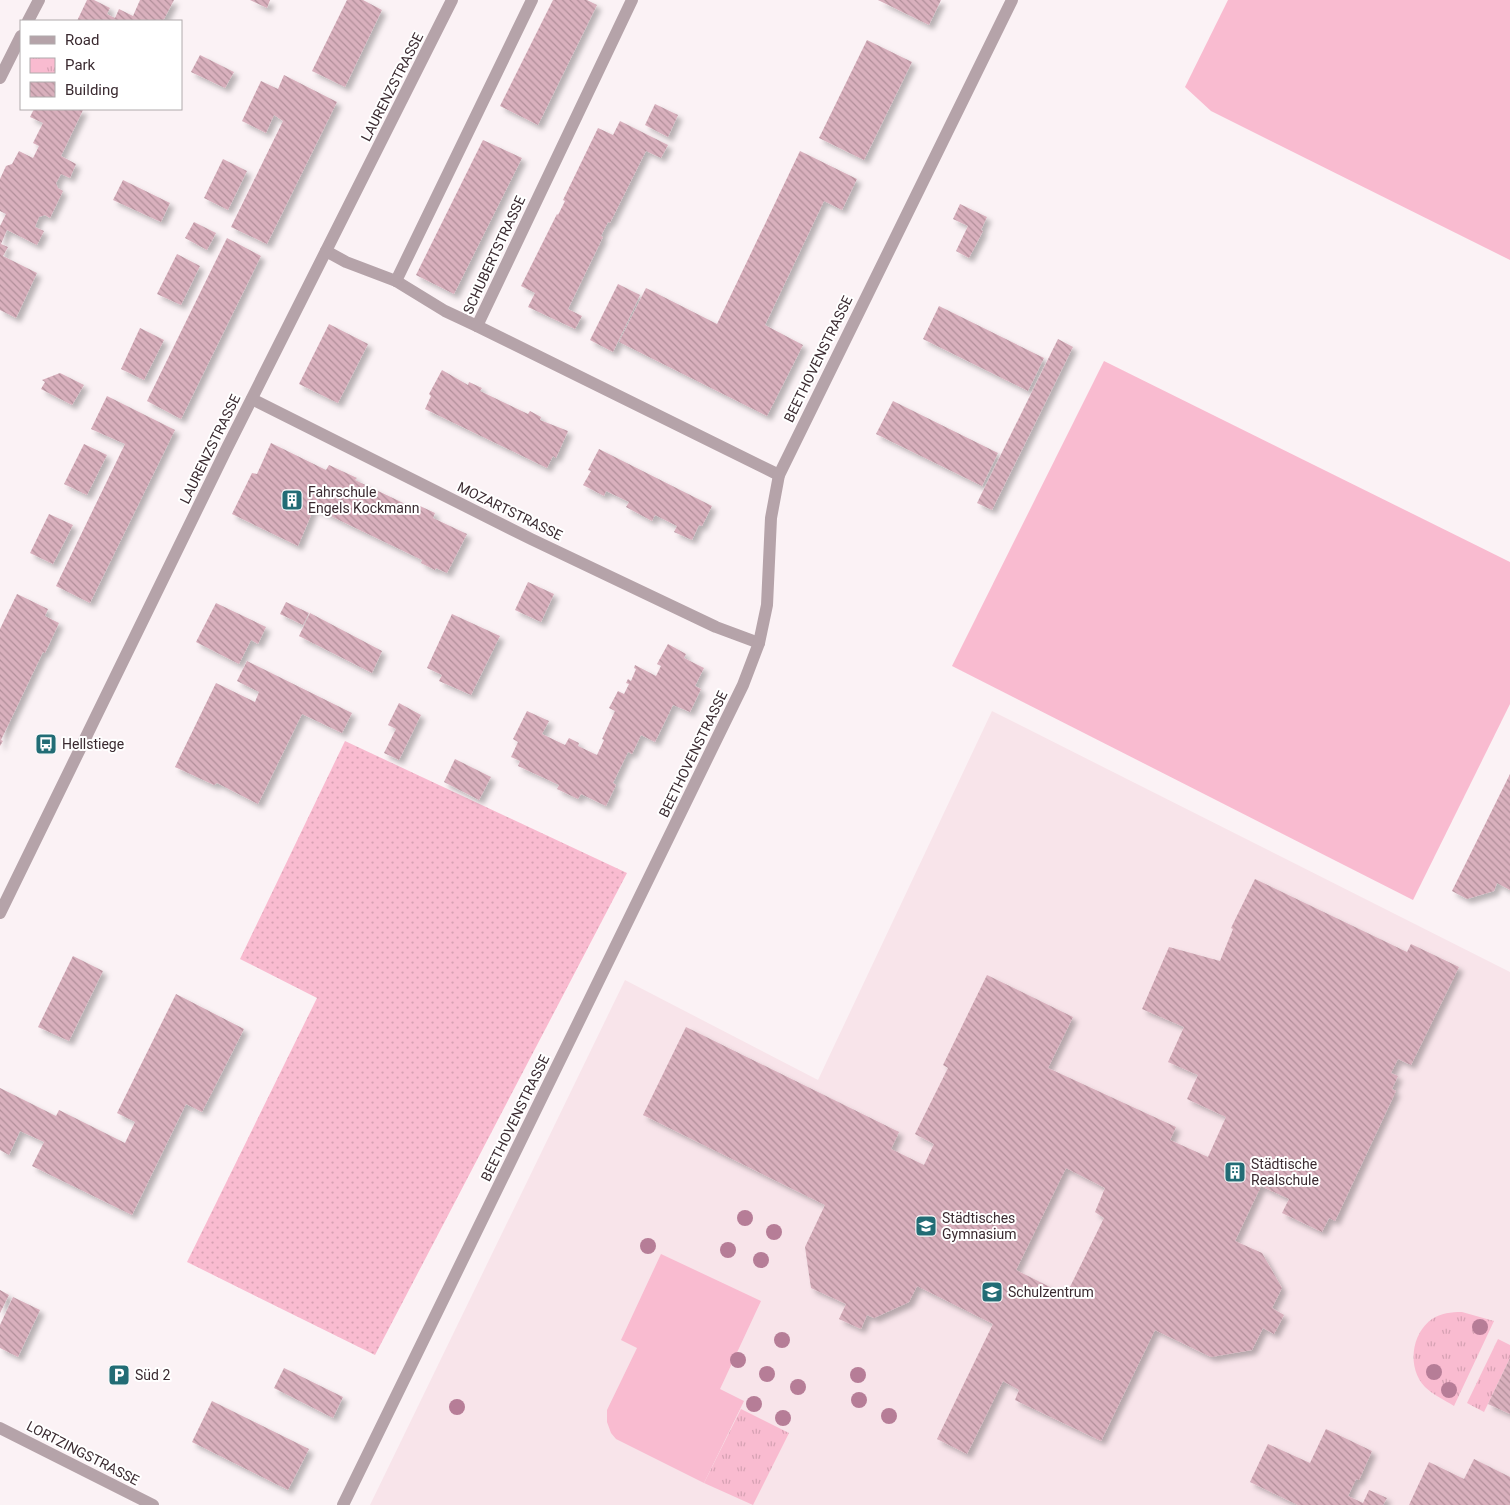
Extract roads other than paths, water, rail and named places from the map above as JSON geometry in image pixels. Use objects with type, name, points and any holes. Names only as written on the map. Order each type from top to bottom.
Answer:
[{"type":"street","points":[[29,20],[39,0]]},
{"type":"street","name":"LAURENZSTRASSE","points":[[0,913],[252,399],[452,0]]},
{"type":"street","points":[[396,281],[532,0]]},
{"type":"street","name":"SCHUBERTSTRASSE","points":[[632,0],[477,326],[779,475]]},
{"type":"street","name":"BEETHOVENSTRASSE","points":[[343,1505],[743,685],[759,643],[767,605],[771,518],[779,475],[1012,0]]},
{"type":"street","points":[[0,78],[20,38]]},
{"type":"street","points":[[326,251],[346,262],[396,281],[445,311],[477,326]]},
{"type":"street","name":"MOZARTSTRASSE","points":[[252,399],[531,539],[716,627],[759,643]]},
{"type":"street","name":"LORTZINGSTRASSE","points":[[0,1428],[153,1505]]},
{"type":"place","name":"Fahrschule Engels Kockmann","points":[[292,500]]},
{"type":"place","name":"Hellstiege","points":[[46,744]]},
{"type":"place","name":"Städtische Realschule","points":[[1235,1172]]},
{"type":"place","name":"Städtisches Gymnasium","points":[[926,1226]]},
{"type":"place","name":"Schulzentrum","points":[[992,1292]]},
{"type":"place","name":"Süd 2","points":[[119,1375]]}]
